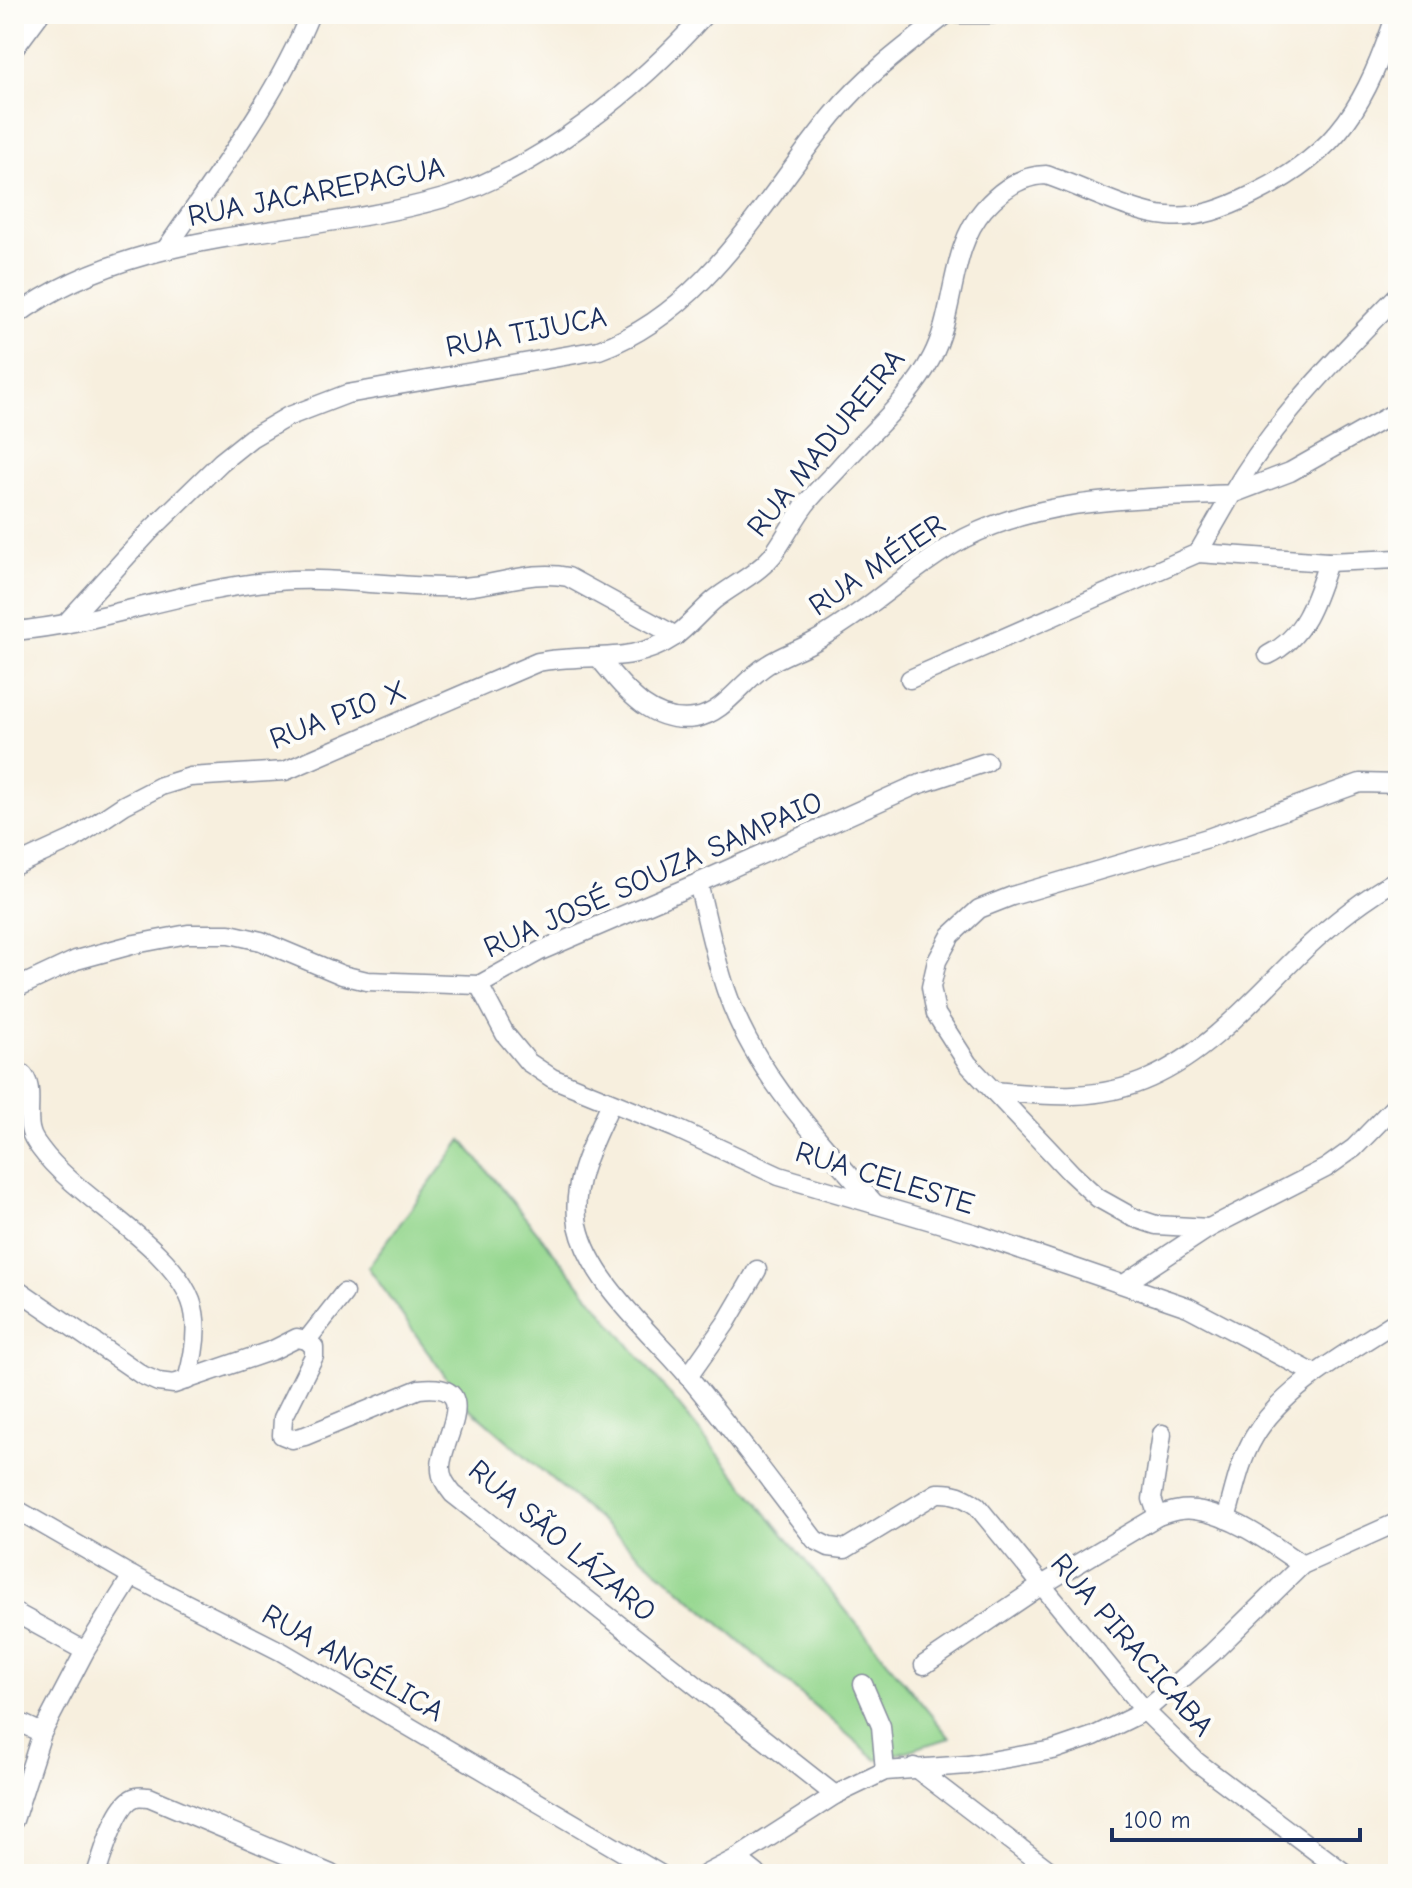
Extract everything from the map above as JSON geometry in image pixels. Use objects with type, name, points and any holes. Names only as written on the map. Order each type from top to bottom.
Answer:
[{"type":"street","points":[[14,49],[40,14]]},
{"type":"street","points":[[166,249],[262,110],[288,64],[310,14]]},
{"type":"street","name":"RUA JACAREPAGUA","points":[[14,317],[61,287],[94,272],[166,249],[389,212],[483,185],[557,143],[614,100],[686,36],[705,14]]},
{"type":"street","name":"RUA TIJUCA","points":[[65,624],[151,530],[221,462],[251,438],[287,417],[347,394],[599,350],[629,339],[704,279],[732,250],[833,115],[855,91],[881,65],[947,14]]},
{"type":"street","points":[[957,14],[993,14]]},
{"type":"street","name":"RUA MADUREIRA","points":[[598,657],[629,656],[676,636],[707,607],[770,558],[806,504],[894,409],[920,376],[932,357],[942,331],[956,272],[972,227],[983,210],[1007,188],[1032,175],[1046,175],[1164,216],[1194,216],[1230,207],[1287,178],[1332,142],[1352,114],[1380,61],[1396,14]]},
{"type":"street","points":[[1198,553],[1247,468],[1281,421],[1398,295]]},
{"type":"street","name":"RUA MÉIER","points":[[598,657],[635,701],[660,714],[683,719],[699,717],[719,708],[766,665],[827,633],[965,538],[1016,518],[1077,504],[1232,494],[1290,472],[1398,411]]},
{"type":"street","points":[[910,679],[1198,553],[1328,562],[1398,559]]},
{"type":"street","points":[[1268,655],[1294,639],[1304,623],[1328,562]]},
{"type":"street","points":[[14,631],[128,611],[217,588],[278,581],[336,578],[461,587],[553,573],[568,577],[676,636]]},
{"type":"street","name":"RUA PIO X","points":[[14,866],[73,839],[124,805],[161,786],[190,777],[285,771],[538,662],[566,656],[598,657]]},
{"type":"street","name":"RUA JOSÉ SOUZA SAMPAIO","points":[[14,989],[76,960],[188,934],[230,934],[261,941],[342,975],[367,981],[479,985],[540,951],[914,786],[987,762]]},
{"type":"street","points":[[1209,1228],[1156,1225],[1132,1217],[1098,1198],[968,1064],[936,1014],[931,987],[937,961],[951,935],[979,909],[1012,896],[1208,838],[1360,783],[1398,784]]},
{"type":"street","points":[[993,1091],[1060,1097],[1112,1090],[1149,1079],[1178,1063],[1225,1027],[1309,946],[1347,914],[1398,879]]},
{"type":"street","points":[[698,883],[726,991],[744,1033],[803,1123],[875,1204]]},
{"type":"street","name":"RUA CELESTE","points":[[479,985],[505,1034],[528,1062],[552,1078],[675,1128],[779,1176],[976,1234],[1188,1307],[1315,1374]]},
{"type":"street","points":[[14,1073],[21,1073],[27,1080],[31,1132],[41,1149],[170,1267],[185,1288],[192,1304],[195,1339],[187,1380]]},
{"type":"street","points":[[611,1103],[585,1161],[577,1192],[578,1223],[589,1259],[688,1377],[726,1323],[757,1270]]},
{"type":"street","points":[[1124,1284],[1209,1228],[1326,1168],[1354,1148],[1398,1103]]},
{"type":"street","points":[[14,1287],[142,1375],[158,1382],[174,1384],[273,1350],[297,1338],[307,1340],[344,1293]]},
{"type":"street","points":[[1226,1519],[1241,1465],[1254,1435],[1315,1374],[1398,1320]]},
{"type":"street","name":"RUA SÃO LÁZARO","points":[[307,1340],[314,1347],[314,1356],[283,1418],[282,1435],[292,1439],[305,1436],[419,1389],[446,1392],[454,1401],[456,1415],[440,1470],[453,1494],[835,1795]]},
{"type":"street","name":"RUA PIRACICABA","points":[[688,1377],[815,1540],[829,1547],[845,1549],[937,1493],[951,1492],[977,1506],[1145,1711],[1197,1762],[1346,1874]]},
{"type":"street","points":[[1158,1516],[1152,1499],[1162,1434]]},
{"type":"street","name":"RUA ANGÉLICA","points":[[14,1508],[132,1576],[282,1652],[660,1874]]},
{"type":"street","points":[[924,1665],[1042,1585],[1158,1516],[1177,1510],[1196,1510],[1226,1519],[1302,1565]]},
{"type":"street","points":[[706,1874],[737,1858],[835,1795],[885,1771],[968,1765],[1053,1750],[1094,1736],[1145,1711],[1212,1653],[1302,1565],[1398,1522]]},
{"type":"street","points":[[14,1820],[42,1733],[85,1651],[132,1576]]},
{"type":"street","points":[[14,1612],[85,1651]]},
{"type":"street","points":[[863,1684],[881,1726],[885,1771]]},
{"type":"street","points":[[14,1720],[42,1733]]},
{"type":"street","points":[[914,1767],[1054,1874]]},
{"type":"street","points":[[96,1874],[118,1814],[126,1803],[136,1797],[149,1797],[331,1874]]},
{"type":"street","points":[[737,1858],[757,1874]]},
{"type":"green space","points":[[462,1140],[950,1738],[877,1760],[465,1404],[368,1267]]}]
